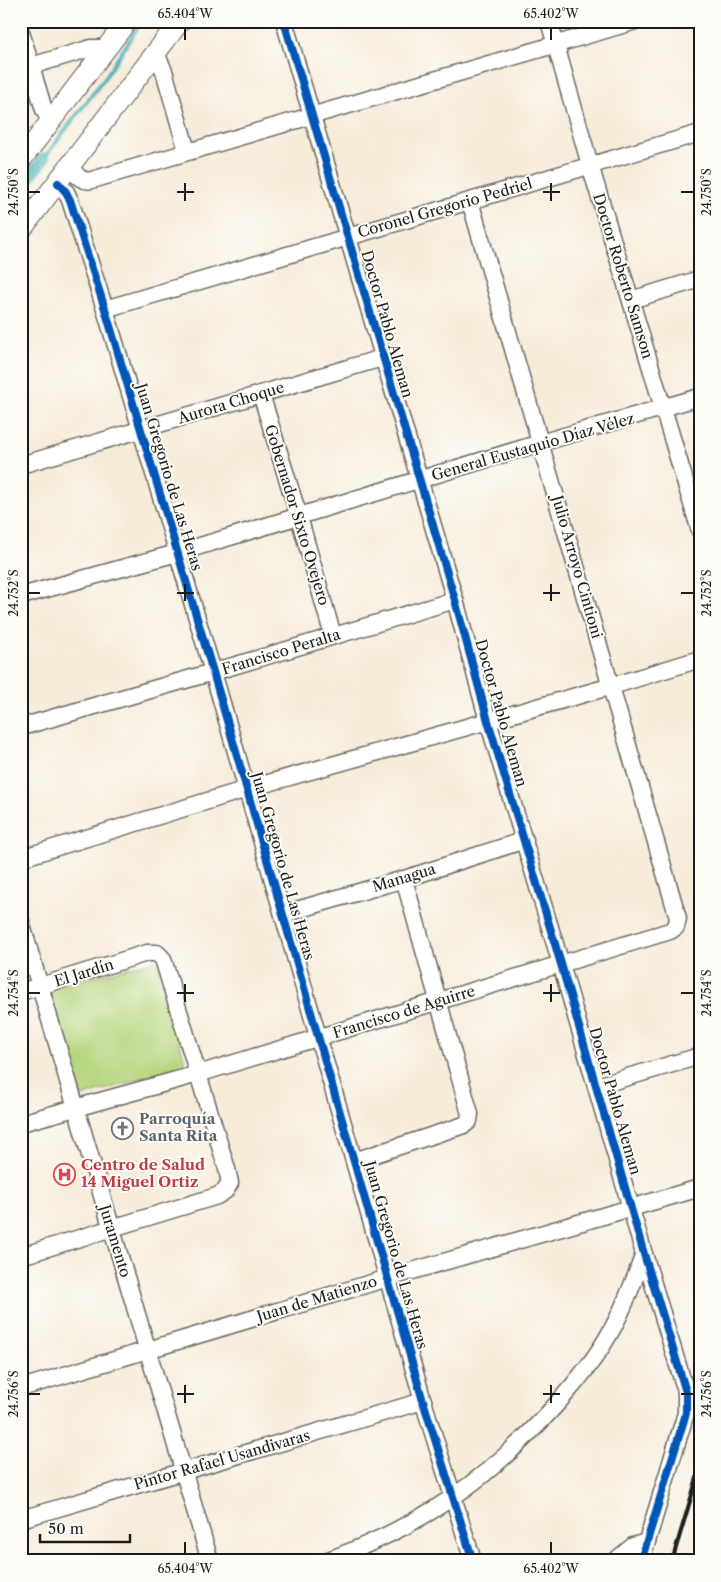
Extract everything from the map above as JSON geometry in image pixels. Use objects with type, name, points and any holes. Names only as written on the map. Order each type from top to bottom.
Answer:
[{"type":"main road","points":[[21,160],[127,21]]},
{"type":"main road","points":[[21,230],[180,21]]},
{"type":"street","name":"Doctor Pablo Aleman","points":[[284,21],[686,1392],[686,1413],[641,1561]]},
{"type":"street","name":"Doctor Roberto Samson","points":[[549,21],[590,165],[699,528]]},
{"type":"street","points":[[63,175],[86,182],[556,46],[636,21]]},
{"type":"street","points":[[21,32],[26,67],[50,121]]},
{"type":"street","points":[[26,67],[92,48],[108,48]]},
{"type":"street","points":[[156,53],[164,71],[188,151]]},
{"type":"street","name":"Coronel Gregorio Pedriel","points":[[105,309],[700,132]]},
{"type":"street","name":"Juan Gregorio de Las Heras","points":[[63,175],[66,192],[105,309],[213,672],[423,1401],[472,1561]]},
{"type":"street","name":"Julio Arroyo Cintioni","points":[[470,201],[678,918],[676,927],[670,931]]},
{"type":"street","points":[[631,300],[700,279]]},
{"type":"street","name":"Aurora Choque","points":[[21,465],[382,358]]},
{"type":"street","name":"Gobernador Sixto Ovejero","points":[[261,394],[333,636]]},
{"type":"street","name":"General Eustaquio Díaz Vélez","points":[[21,596],[177,553],[540,443],[700,397]]},
{"type":"street","name":"Francisco Peralta","points":[[21,727],[455,600]]},
{"type":"street","points":[[21,858],[247,790],[700,659]]},
{"type":"street","name":"Managua","points":[[283,914],[404,879],[525,840]]},
{"type":"street","points":[[354,1161],[464,1125],[469,1121],[470,1114],[404,879]]},
{"type":"street","name":"Juramento","points":[[21,922],[210,1561]]},
{"type":"street","name":"Francisco de Aguirre","points":[[21,1123],[198,1074],[670,931]]},
{"type":"street","name":"El Jardín","points":[[21,992],[147,953],[157,953],[163,959],[198,1074]]},
{"type":"street","points":[[597,1086],[700,1056]]},
{"type":"street","points":[[21,1256],[110,1227],[218,1196],[225,1191],[230,1182],[227,1169],[198,1074]]},
{"type":"street","name":"Juan de Matienzo","points":[[21,1388],[388,1278],[700,1188]]},
{"type":"street","points":[[326,1561],[391,1533],[436,1509],[482,1477],[512,1451],[580,1376],[611,1331],[625,1303],[644,1254]]},
{"type":"street","name":"Pintor Rafael Usandivaras","points":[[21,1519],[423,1401]]},
{"type":"street","points":[[615,1561],[633,1546],[647,1542]]},
{"type":"green space","points":[[156,960],[186,1065],[81,1097],[49,989]]},
{"type":"waterway","points":[[44,158],[104,79],[142,21]]},
{"type":"waterway","points":[[21,188],[44,158]]},
{"type":"railway","points":[[672,1561],[700,1468]]},
{"type":"cycle path","points":[[284,21],[686,1392],[686,1413],[641,1561]]},
{"type":"cycle path","points":[[58,183],[70,200],[105,309],[213,672],[423,1401],[473,1561]]},
{"type":"place","name":"Parroquía Santa Rita","points":[[123,1128]]},
{"type":"place","name":"Centro de Salud 14 Miguel Ortiz","points":[[65,1174]]}]
